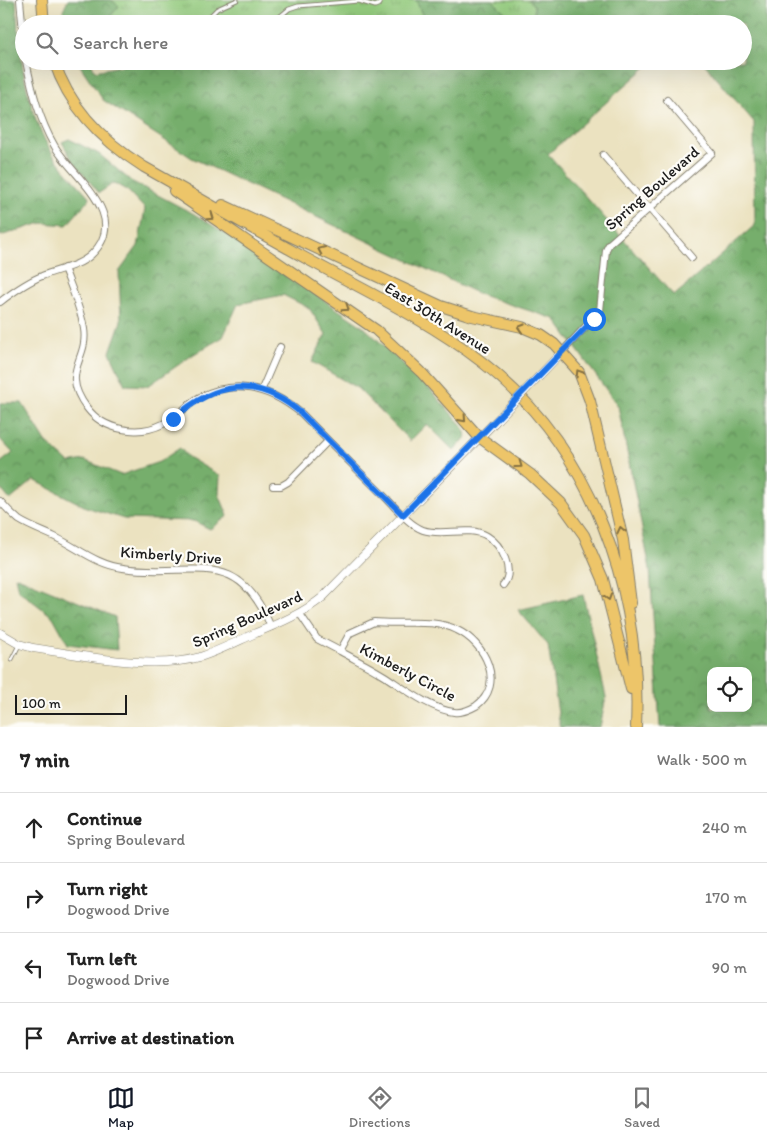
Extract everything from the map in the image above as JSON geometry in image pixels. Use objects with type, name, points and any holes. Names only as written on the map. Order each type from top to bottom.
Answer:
[{"type":"main road","points":[[42,0],[43,15]]},
{"type":"main road","name":"East 30th Avenue","points":[[58,70],[71,98],[90,123],[117,149],[169,182],[433,328],[498,376],[544,422],[579,473],[597,512],[617,566],[632,630],[637,712],[636,727]]},
{"type":"main road","points":[[144,167],[214,220],[376,330],[416,367],[479,437],[548,489],[575,521],[597,563],[611,605],[637,712]]},
{"type":"main road","points":[[169,182],[441,306],[532,331],[554,344],[579,372],[590,401],[623,540],[630,590],[632,630]]},
{"type":"street","points":[[20,0],[21,15]]},
{"type":"street","points":[[0,302],[20,287],[86,259],[98,247],[104,231],[104,213],[92,192],[54,145],[38,107],[28,70]]},
{"type":"street","name":"Spring Boulevard","points":[[0,633],[19,644],[110,659],[164,661],[200,657],[300,614],[332,589],[600,312],[606,250],[609,244],[712,153],[667,100]]},
{"type":"street","points":[[603,155],[692,258]]},
{"type":"street","points":[[64,268],[84,327],[84,341],[75,370],[76,385],[88,410],[97,418],[121,429],[148,429],[173,419],[190,403],[214,392],[239,388],[262,389],[290,404],[403,515],[422,530],[474,533],[487,536],[499,547],[509,572],[508,580],[503,585]]},
{"type":"street","points":[[262,389],[280,347]]},
{"type":"street","points":[[273,486],[281,486],[288,482],[328,441]]},
{"type":"street","name":"Kimberly Drive","points":[[0,501],[21,521],[69,544],[95,560],[121,568],[149,571],[204,568],[229,573],[250,588],[262,605],[270,627]]},
{"type":"street","name":"Kimberly Circle","points":[[300,614],[317,639],[406,690],[446,710],[465,712],[480,703],[488,693],[491,680],[489,667],[483,651],[472,638],[445,624],[399,625],[374,622],[366,624],[350,633],[340,651]]},
{"type":"lane","points":[[211,15],[217,9],[237,0]]},
{"type":"lane","points":[[315,0],[319,4]]},
{"type":"lane","points":[[282,15],[289,9],[311,4],[359,1],[376,6],[382,0]]},
{"type":"lane","points":[[12,659],[19,644]]},
{"type":"green space","points":[[0,0],[16,0],[15,70],[23,70],[28,95],[49,148],[90,198],[67,225],[42,223],[0,236]]},
{"type":"green space","points":[[68,0],[111,0],[119,6],[112,15],[64,15],[63,10]]},
{"type":"green space","points":[[94,0],[558,0],[543,15],[76,15]]},
{"type":"green space","points":[[416,0],[492,0],[508,15],[422,15]]},
{"type":"green space","points":[[529,0],[767,0],[767,727],[660,727],[650,569],[618,406],[555,319],[481,295],[192,158],[103,100],[83,70],[643,70],[548,154],[674,296],[755,225],[754,122],[710,70],[752,70],[752,15],[534,15],[534,6]]},
{"type":"green space","points":[[69,139],[99,154],[131,181],[194,214],[228,235],[365,328],[428,387],[464,428],[466,437],[454,451],[427,424],[410,441],[357,388],[312,362],[326,334],[309,308],[283,295],[238,304],[223,337],[194,354],[148,386],[125,385],[110,352],[121,321],[119,272],[138,246],[145,209],[128,191],[114,183],[99,193],[72,160],[62,142]]},
{"type":"green space","points":[[0,403],[22,403],[46,442],[69,463],[84,460],[121,475],[159,462],[180,448],[188,457],[220,476],[219,494],[228,516],[210,529],[194,521],[124,519],[86,507],[34,480],[10,500],[0,488],[0,463],[13,453],[0,439]]},
{"type":"green space","points":[[15,576],[115,617],[117,650],[68,644],[53,617],[18,590]]},
{"type":"green space","points":[[583,595],[606,697],[600,727],[560,727],[548,645],[518,610]]},
{"type":"route","points":[[173,419],[190,403],[214,392],[239,388],[262,389],[290,404],[302,414],[403,515],[594,319]]}]
